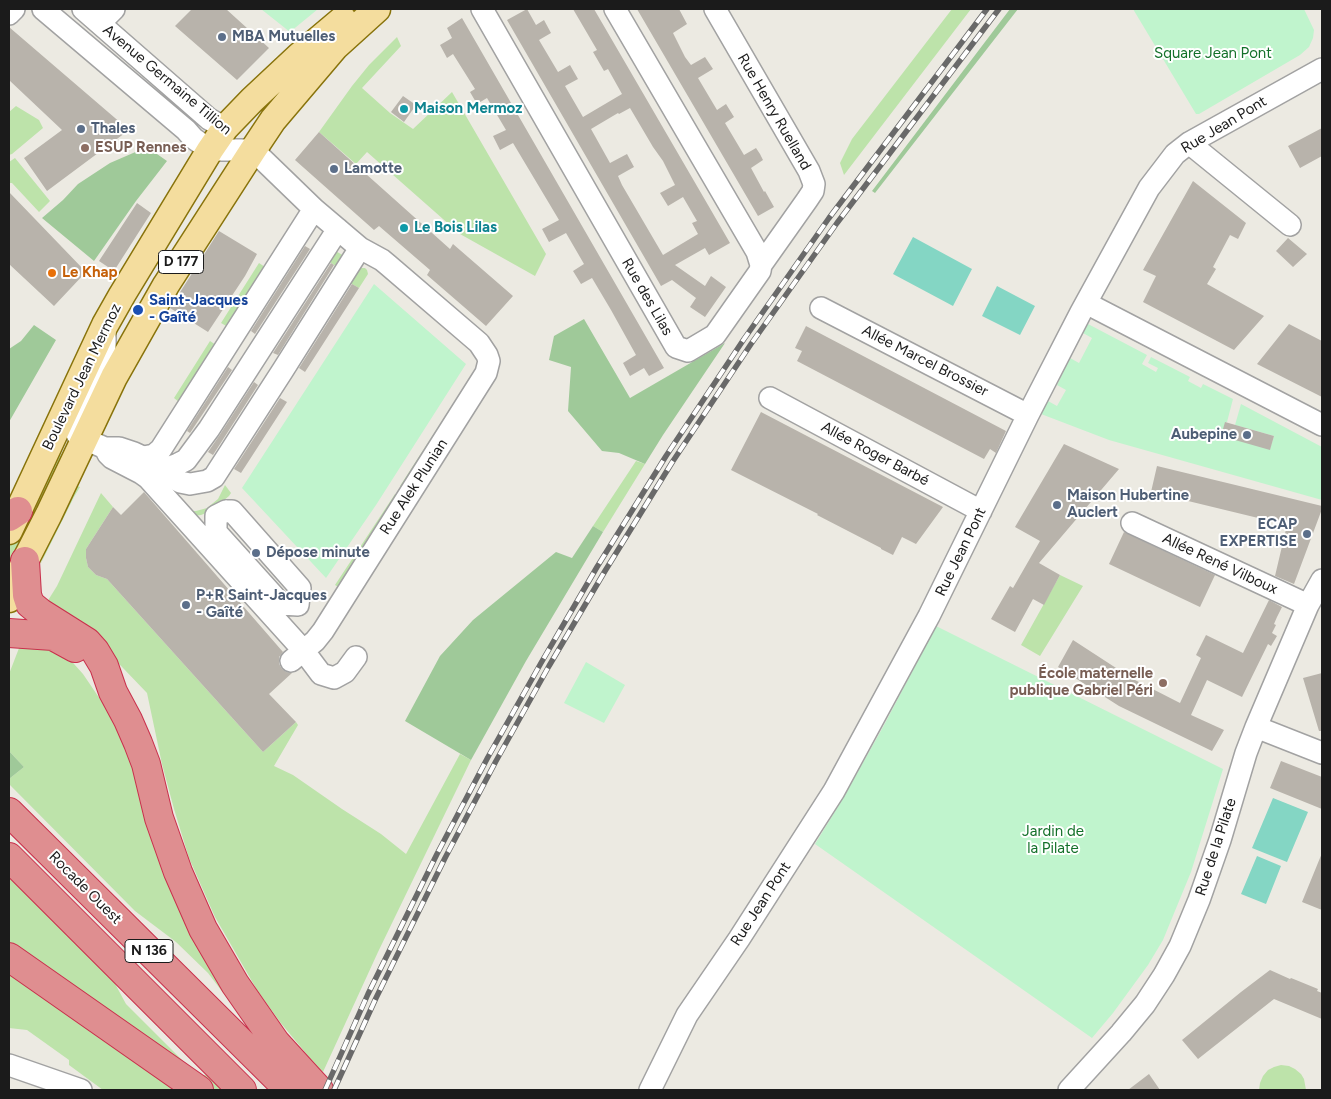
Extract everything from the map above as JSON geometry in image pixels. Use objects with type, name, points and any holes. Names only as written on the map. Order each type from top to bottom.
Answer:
[{"type":"highway","points":[[24,561],[27,595],[30,604],[87,642],[104,666],[146,764],[159,818],[181,879],[203,929],[235,984],[304,1085]]},
{"type":"highway","points":[[9,633],[53,636],[66,643],[81,653],[114,692]]},
{"type":"highway","name":"Rocade Ouest","points":[[9,812],[304,1085]]},
{"type":"highway","name":"Rocade Ouest","points":[[9,857],[242,1090]]},
{"type":"highway","points":[[9,957],[199,1090]]},
{"type":"main road","name":"Boulevard Jean Mermoz","points":[[9,599],[24,561],[49,514],[95,443],[114,377],[149,283],[229,144],[252,100],[298,56],[355,9]]},
{"type":"main road","name":"Boulevard Jean Mermoz","points":[[12,520],[105,325],[122,295],[229,144],[273,120],[335,48],[377,9]]},
{"type":"street","points":[[9,14],[14,9]]},
{"type":"street","name":"Avenue Germaine Tillion","points":[[43,9],[186,130],[193,138],[229,144]]},
{"type":"street","name":"Avenue Germaine Tillion","points":[[83,9],[107,16],[209,119],[229,144]]},
{"type":"street","name":"Rue des Lilas","points":[[482,9],[676,348],[688,351],[715,335],[760,271],[762,265]]},
{"type":"street","points":[[615,9],[757,252],[762,265]]},
{"type":"street","name":"Rue Henry Ruelland","points":[[715,9],[809,172],[814,184],[813,191],[762,265]]},
{"type":"street","name":"Rue Jean Pont","points":[[650,1090],[687,1015],[739,939],[834,792],[919,634],[1086,303],[1149,188],[1175,154],[1189,143],[1322,69]]},
{"type":"street","points":[[1189,143],[1290,225]]},
{"type":"street","name":"Rue Alek Plunian","points":[[229,144],[314,209],[360,248],[382,260],[479,344],[488,355],[486,372],[469,402],[323,631],[315,641],[297,656]]},
{"type":"street","points":[[144,457],[154,455],[161,449],[314,209]]},
{"type":"street","points":[[95,443],[119,448],[162,466],[170,467],[186,460],[209,429],[338,229]]},
{"type":"street","points":[[144,457],[180,482],[199,484],[214,477],[284,370],[360,248]]},
{"type":"street","points":[[1086,303],[1322,425]]},
{"type":"street","name":"Allée Marcel Brossier","points":[[821,308],[1028,415]]},
{"type":"street","points":[[105,325],[105,358],[76,423],[75,429],[77,434],[95,443],[112,458],[148,478],[194,528],[270,625],[297,656],[321,674],[334,678],[346,672],[356,657]]},
{"type":"street","name":"Allée Roger Barbé","points":[[770,398],[981,511]]},
{"type":"street","points":[[194,528],[216,516],[323,631]]},
{"type":"street","name":"Allée René Vilboux","points":[[1132,523],[1308,605]]},
{"type":"street","name":"Rue de la Pilate","points":[[1069,1090],[1122,1033],[1145,1004],[1180,946],[1199,900],[1256,727],[1308,605],[1322,580]]},
{"type":"street","points":[[1256,727],[1322,753]]},
{"type":"street","points":[[12,1066],[23,1071],[28,1077],[32,1090]]},
{"type":"street","points":[[12,1066],[81,1090]]},
{"type":"green space","points":[[261,9],[318,9],[290,32]]},
{"type":"green space","points":[[952,9],[971,9],[844,175],[840,163],[852,139]]},
{"type":"green space","points":[[1010,9],[1018,9],[875,193],[872,191]]},
{"type":"green space","name":"Square Jean Pont","points":[[1133,9],[1304,9],[1314,30],[1313,38],[1309,47],[1300,55],[1196,114]]},
{"type":"green space","points":[[397,37],[401,46],[362,88],[390,113],[413,129],[452,92],[546,254],[535,276],[460,234],[367,152],[356,164],[319,132],[369,65]]},
{"type":"green space","points":[[16,106],[39,120],[43,128],[9,155],[9,112]]},
{"type":"green space","points":[[147,147],[167,161],[94,261],[42,218],[78,184],[110,163]]},
{"type":"green space","points":[[15,158],[50,201],[39,212],[10,183],[9,162]]},
{"type":"green space","points":[[334,250],[344,256],[337,267],[327,260]]},
{"type":"green space","points":[[259,263],[265,267],[228,327],[221,323]]},
{"type":"green space","points":[[359,268],[365,268],[368,274],[359,288],[350,283]]},
{"type":"green space","points":[[374,284],[466,364],[376,505],[326,578],[242,488]]},
{"type":"green space","points":[[584,319],[630,398],[725,343],[645,464],[619,453],[602,451],[568,411],[571,367],[549,360],[554,336]]},
{"type":"green space","points":[[1088,324],[1147,355],[1142,364],[1156,372],[1158,368],[1148,363],[1151,357],[1190,377],[1188,381],[1201,388],[1203,384],[1233,399],[1227,422],[1225,422],[1270,449],[1274,436],[1235,425],[1241,404],[1322,447],[1322,500],[1109,440],[1041,414],[1048,401],[1057,406],[1066,390],[1057,385],[1070,358],[1079,363],[1092,338],[1083,333]]},
{"type":"green space","points":[[34,325],[56,340],[9,422],[9,349],[21,341]]},
{"type":"green space","points":[[210,341],[216,345],[179,402],[174,398]]},
{"type":"green space","points":[[451,407],[454,410],[404,489],[400,486]]},
{"type":"green space","points":[[68,421],[60,447],[61,463],[9,580],[9,548]]},
{"type":"green space","points":[[636,461],[645,464],[603,532],[593,526]]},
{"type":"green space","points":[[75,485],[80,487],[40,565],[60,514]]},
{"type":"green space","points":[[225,485],[231,493],[229,496],[211,511],[194,516],[191,511],[207,508],[218,499]]},
{"type":"green space","points":[[101,493],[113,507],[86,549],[88,567],[96,575],[107,579],[263,752],[296,722],[298,725],[274,766],[293,775],[381,834],[406,854],[460,754],[471,760],[378,952],[323,1072],[280,1022],[257,990],[215,917],[189,858],[174,809],[147,693],[99,643],[47,602],[57,586]]},
{"type":"green space","points":[[395,494],[398,497],[340,588],[335,585]]},
{"type":"green space","points":[[593,526],[603,532],[526,661],[471,760],[405,721],[440,656],[473,620],[556,552],[572,558]]},
{"type":"green space","points":[[1060,575],[1083,586],[1040,656],[1021,645]]},
{"type":"green space","name":"Jardin de la Pilate","points":[[936,626],[1223,769],[1191,872],[1163,940],[1148,965],[1092,1038],[815,844],[883,727]]},
{"type":"green space","points":[[21,643],[38,645],[66,655],[83,674],[102,702],[129,750],[240,1015],[208,973],[176,942],[135,911],[9,784],[9,779],[24,767],[9,751],[9,674]]},
{"type":"green space","points":[[586,662],[625,685],[604,723],[564,703]]},
{"type":"green space","points":[[9,751],[24,767],[9,779]]},
{"type":"green space","points":[[9,876],[113,980],[126,1004],[183,1061],[201,1075],[207,1075],[224,1090],[206,1090],[9,949]]},
{"type":"green space","points":[[9,972],[183,1090],[103,1090],[69,1065],[69,1060],[27,1030],[9,1028]]},
{"type":"green space","points":[[1281,1065],[1289,1066],[1301,1074],[1306,1090],[1259,1090],[1263,1076],[1268,1070]]},
{"type":"shaded area","points":[[913,237],[972,269],[953,306],[893,274]]},
{"type":"shaded area","points":[[997,286],[1035,306],[1020,335],[982,316]]},
{"type":"shaded area","points":[[1273,798],[1308,812],[1287,862],[1252,848]]},
{"type":"shaded area","points":[[1257,856],[1281,866],[1266,904],[1241,894]]},
{"type":"building","name":"MBA Mutuelles","points":[[192,9],[226,9],[269,48],[237,80],[175,26]]},
{"type":"building","points":[[527,9],[536,25],[544,20],[551,33],[539,40],[558,72],[570,65],[578,79],[565,86],[583,117],[622,94],[608,69],[604,71],[593,52],[597,50],[573,9],[594,9],[730,243],[709,255],[705,248],[675,265],[705,286],[711,276],[726,287],[705,317],[690,307],[696,298],[672,280],[661,286],[507,20]],"holes":[[[630,108],[663,161],[675,185],[660,193],[668,206],[683,197],[697,221],[692,223],[698,234],[663,255],[618,176],[634,167],[627,154],[610,163],[591,129]]]},
{"type":"building","points":[[637,9],[679,9],[687,24],[673,33],[691,65],[705,57],[713,69],[698,78],[717,110],[726,104],[734,117],[725,123],[744,155],[756,148],[760,154],[763,160],[751,168],[774,207],[758,216]]},
{"type":"building","points":[[462,18],[664,368],[649,376],[644,368],[630,376],[623,363],[636,355],[592,278],[581,284],[573,271],[584,264],[566,233],[549,242],[542,229],[559,220],[513,143],[500,150],[493,136],[506,130],[487,98],[477,104],[470,92],[475,89],[453,54],[447,58],[440,45],[452,38],[447,28]]},
{"type":"building","points":[[9,27],[129,130],[47,191],[24,158],[62,130],[9,80]]},
{"type":"building","name":"Maison Mermoz","points":[[403,96],[416,105],[404,122],[391,112]]},
{"type":"building","points":[[1322,128],[1322,156],[1300,168],[1288,146]]},
{"type":"building","name":"Le Bois Lilas","points":[[319,132],[450,249],[453,244],[513,296],[486,326],[427,275],[430,270],[379,226],[374,230],[295,160]]},
{"type":"building","points":[[1193,181],[1246,223],[1238,239],[1230,235],[1213,267],[1216,269],[1207,284],[1264,316],[1234,350],[1143,302],[1156,276],[1143,270]]},
{"type":"building","points":[[9,192],[86,272],[54,306],[9,264]]},
{"type":"building","points":[[137,203],[151,213],[114,271],[99,261]]},
{"type":"building","points":[[219,231],[257,254],[245,276],[208,332],[170,308]]},
{"type":"building","points":[[1288,238],[1307,254],[1293,267],[1276,251]]},
{"type":"building","points":[[305,246],[310,249],[255,334],[251,331]]},
{"type":"building","points":[[331,263],[334,265],[278,355],[273,353]]},
{"type":"building","points":[[352,284],[359,288],[305,372],[299,368]]},
{"type":"building","points":[[1289,324],[1322,341],[1322,397],[1257,364]]},
{"type":"building","points":[[806,326],[1006,431],[996,453],[990,449],[984,459],[797,361],[802,351],[795,348]]},
{"type":"building","points":[[228,367],[232,370],[190,433],[187,431]]},
{"type":"building","points":[[254,382],[258,385],[213,455],[208,452],[219,436]]},
{"type":"building","points":[[280,398],[287,402],[241,473],[234,469]]},
{"type":"building","points":[[761,412],[943,507],[916,544],[902,537],[893,555],[881,549],[818,514],[731,470]]},
{"type":"building","points":[[1225,422],[1274,436],[1270,450],[1221,436]]},
{"type":"building","name":"Maison Hubertine Auclert","points":[[1064,444],[1119,469],[1039,563],[1060,575],[1044,605],[1033,599],[1015,632],[991,619],[1010,586],[1013,588],[1040,541],[1015,527]]},
{"type":"building","points":[[1157,466],[1322,506],[1294,584],[1275,576],[1287,525],[1151,492]]},
{"type":"building","name":"P+R Saint-Jacques - Gaîté","points":[[144,492],[283,652],[279,657],[279,664],[286,672],[292,673],[269,694],[296,722],[263,752],[107,579],[96,575],[88,567],[86,549],[113,507],[121,515]]},
{"type":"building","points":[[1124,532],[1215,575],[1200,607],[1109,564]]},
{"type":"building","points":[[1269,600],[1282,607],[1272,633],[1277,636],[1271,646],[1268,644],[1242,697],[1207,680],[1191,715],[1224,730],[1212,751],[1119,706],[1058,667],[1073,640],[1133,679],[1180,703],[1201,658],[1196,655],[1206,635],[1243,653]]},
{"type":"building","points":[[1322,673],[1322,731],[1319,731],[1303,678]]},
{"type":"building","points":[[1281,761],[1322,777],[1322,809],[1270,788]]},
{"type":"building","points":[[1322,853],[1322,910],[1302,902]]},
{"type":"building","points":[[1270,970],[1318,989],[1317,991],[1322,993],[1322,1019],[1274,999],[1198,1059],[1182,1040]]},
{"type":"building","points":[[1149,1074],[1160,1090],[1128,1090]]},
{"type":"railway","points":[[325,1090],[368,994],[437,854],[488,757],[597,567],[666,456],[744,339],[829,218],[987,9]]},
{"type":"railway","points":[[334,1090],[376,998],[445,858],[496,761],[605,571],[673,461],[751,344],[837,223],[999,9]]},
{"type":"place","name":"MBA Mutuelles","points":[[222,37]]},
{"type":"place","name":"Maison Mermoz","points":[[404,109]]},
{"type":"place","name":"Thales","points":[[81,129]]},
{"type":"place","name":"ESUP Rennes","points":[[85,148]]},
{"type":"place","name":"Lamotte","points":[[334,169]]},
{"type":"place","name":"Le Bois Lilas","points":[[404,228]]},
{"type":"place","name":"Le Khap","points":[[52,273]]},
{"type":"place","name":"Saint-Jacques - Gaîté","points":[[138,310]]},
{"type":"place","name":"Aubepine","points":[[1247,435]]},
{"type":"place","name":"Maison Hubertine Auclert","points":[[1057,505]]},
{"type":"place","name":"ECAP EXPERTISE","points":[[1307,534]]},
{"type":"place","name":"Dépose minute","points":[[256,553]]},
{"type":"place","name":"P+R Saint-Jacques - Gaîté","points":[[186,605]]},
{"type":"place","name":"École maternelle publique Gabriel Péri","points":[[1163,683]]}]
